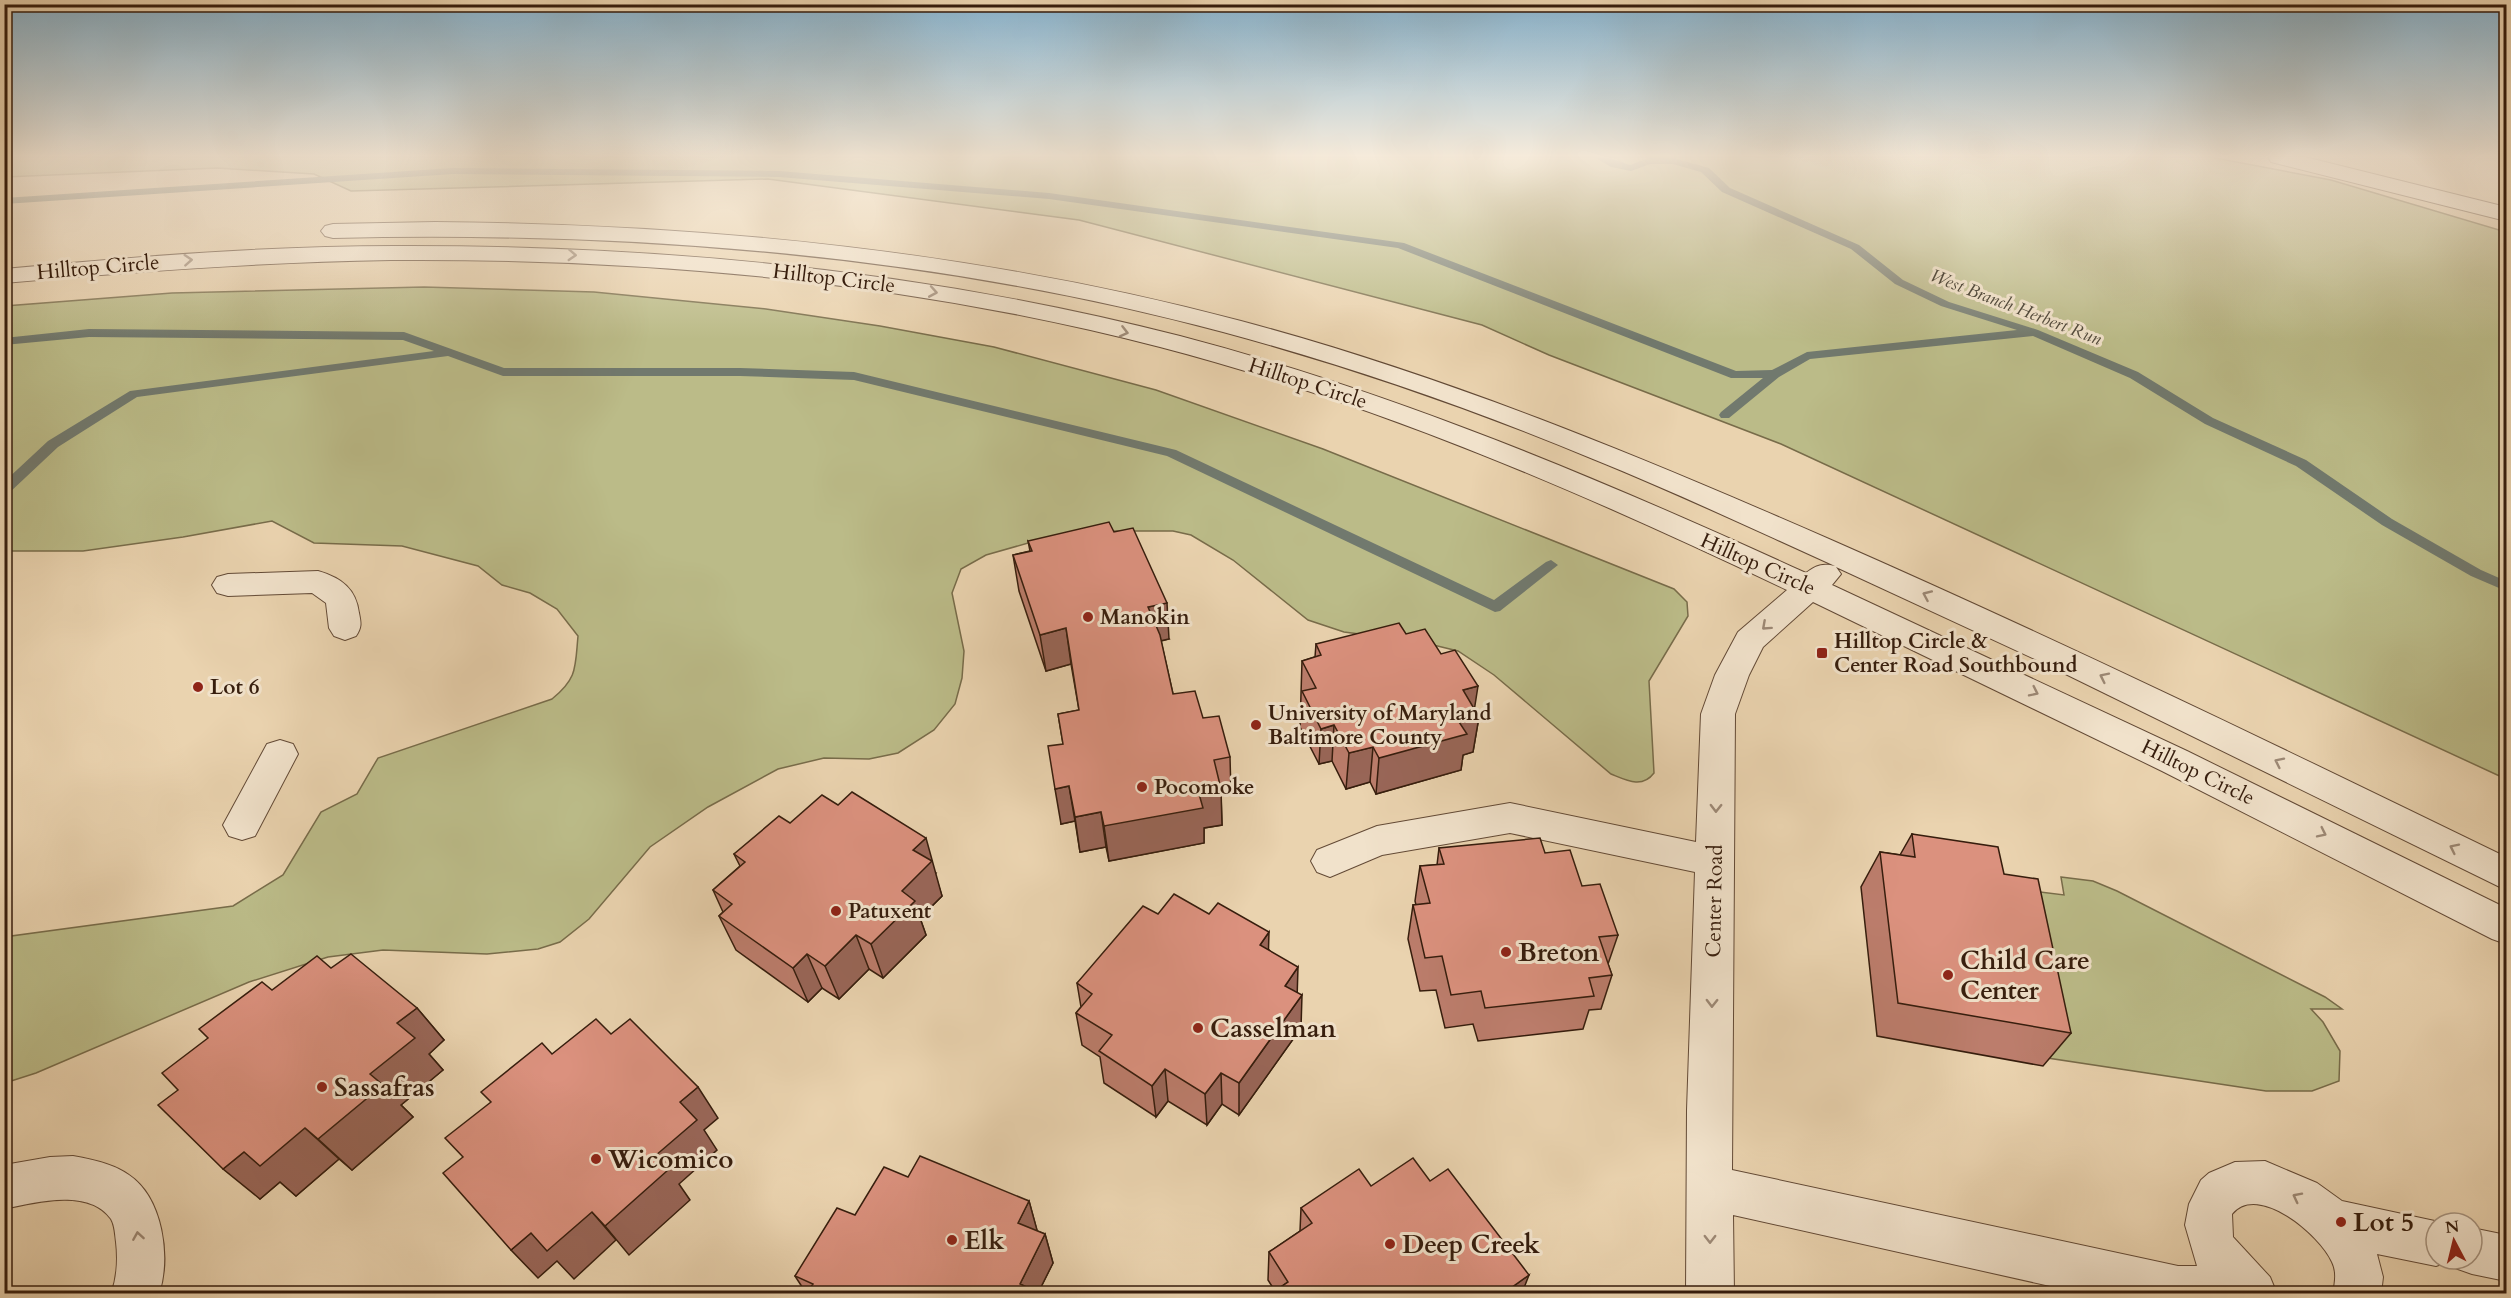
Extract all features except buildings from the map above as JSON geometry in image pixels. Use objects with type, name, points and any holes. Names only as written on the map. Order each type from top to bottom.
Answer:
[{"type":"street","name":"Hilltop Circle","points":[[4,253],[115,242],[261,233],[426,227],[588,231],[741,240],[906,259],[1058,287],[1235,327],[1409,381],[1599,451],[1843,557],[2054,653],[2506,874]]},
{"type":"street","name":"Hilltop Circle","points":[[4,276],[246,256],[410,251],[572,255],[724,265],[898,285],[1036,310],[1220,355],[1384,407],[1575,481],[2024,687],[2332,838],[2506,927]]},
{"type":"street","name":"Center Road","points":[[1710,1293],[1718,714],[1732,675],[1750,640],[1843,557]]},
{"type":"street","points":[[228,585],[318,582],[341,598],[345,628]]},
{"type":"street","points":[[242,825],[280,754]]},
{"type":"street","points":[[1330,861],[1377,841],[1510,818],[1715,861]]},
{"type":"street","points":[[4,1187],[57,1178],[110,1186],[131,1206],[140,1237],[140,1282],[135,1293]]},
{"type":"street","points":[[2243,1284],[2214,1249],[2207,1223],[2211,1200],[2226,1187],[2248,1182],[2276,1186],[2305,1200],[2331,1222],[2350,1248],[2359,1275],[2357,1293]]},
{"type":"street","points":[[1710,1188],[2178,1290],[2243,1284]]},
{"type":"street","points":[[2331,1222],[2424,1241]]},
{"type":"street","points":[[2484,1253],[2506,1258]]},
{"type":"green space","points":[[1061,218],[2457,218],[2506,232],[2506,779],[1781,444],[1549,355],[1482,325],[1079,220]]},
{"type":"green space","points":[[424,287],[594,292],[766,309],[880,326],[994,347],[1156,390],[1323,449],[1674,589],[1687,602],[1688,616],[1649,681],[1654,773],[1639,782],[1628,781],[1611,774],[1494,675],[1458,651],[1421,642],[1344,632],[1308,620],[1233,560],[1191,535],[1173,531],[1113,531],[1049,537],[986,555],[961,569],[952,593],[964,651],[962,678],[955,704],[934,730],[898,753],[869,759],[824,758],[778,769],[708,807],[650,847],[589,919],[560,942],[538,949],[487,954],[383,950],[328,957],[249,982],[36,1073],[5,1083],[4,937],[233,906],[283,875],[321,812],[357,794],[378,758],[552,699],[567,685],[574,671],[578,636],[557,609],[530,593],[502,585],[478,566],[402,546],[314,543],[272,521],[183,537],[83,551],[5,551],[5,306],[172,293]]},
{"type":"green space","points":[[2061,877],[2093,881],[2117,891],[2325,997],[2342,1009],[2311,1009],[2323,1022],[2340,1051],[2339,1081],[2312,1091],[2266,1091],[2041,1057],[2009,888],[2064,895]]},
{"type":"waterway","points":[[1204,218],[1400,245],[1735,375],[1775,374]]},
{"type":"waterway","name":"West Branch Herbert Run","points":[[1788,218],[1855,247],[1899,282],[1945,304],[2034,332]]},
{"type":"waterway","points":[[1775,374],[1807,356],[2034,332]]},
{"type":"waterway","name":"West Branch Herbert Run","points":[[2034,332],[2134,375],[2209,421],[2301,463],[2387,522],[2476,573],[2506,586]]},
{"type":"waterway","points":[[4,342],[89,333],[404,336],[503,372],[740,372],[854,376],[1171,453],[1495,607],[1551,565]]},
{"type":"waterway","points":[[4,490],[53,444],[134,394],[446,353]]},
{"type":"waterway","points":[[1725,415],[1775,374]]},
{"type":"place","name":"Manokin","points":[[1088,617]]},
{"type":"place","name":"Hilltop Circle & Center Road Southbound","points":[[1822,653]]},
{"type":"place","name":"Lot 6","points":[[198,687]]},
{"type":"place","name":"University of Maryland Baltimore County","points":[[1256,725]]},
{"type":"place","name":"Pocomoke","points":[[1142,787]]},
{"type":"place","name":"Patuxent","points":[[836,911]]},
{"type":"place","name":"Breton","points":[[1506,952]]},
{"type":"place","name":"Child Care Center","points":[[1948,975]]},
{"type":"place","name":"Casselman","points":[[1198,1028]]},
{"type":"place","name":"Sassafras","points":[[322,1087]]},
{"type":"place","name":"Wicomico","points":[[596,1159]]},
{"type":"place","name":"Lot 5","points":[[2341,1222]]},
{"type":"place","name":"Elk","points":[[952,1240]]},
{"type":"place","name":"Deep Creek","points":[[1390,1244]]}]
